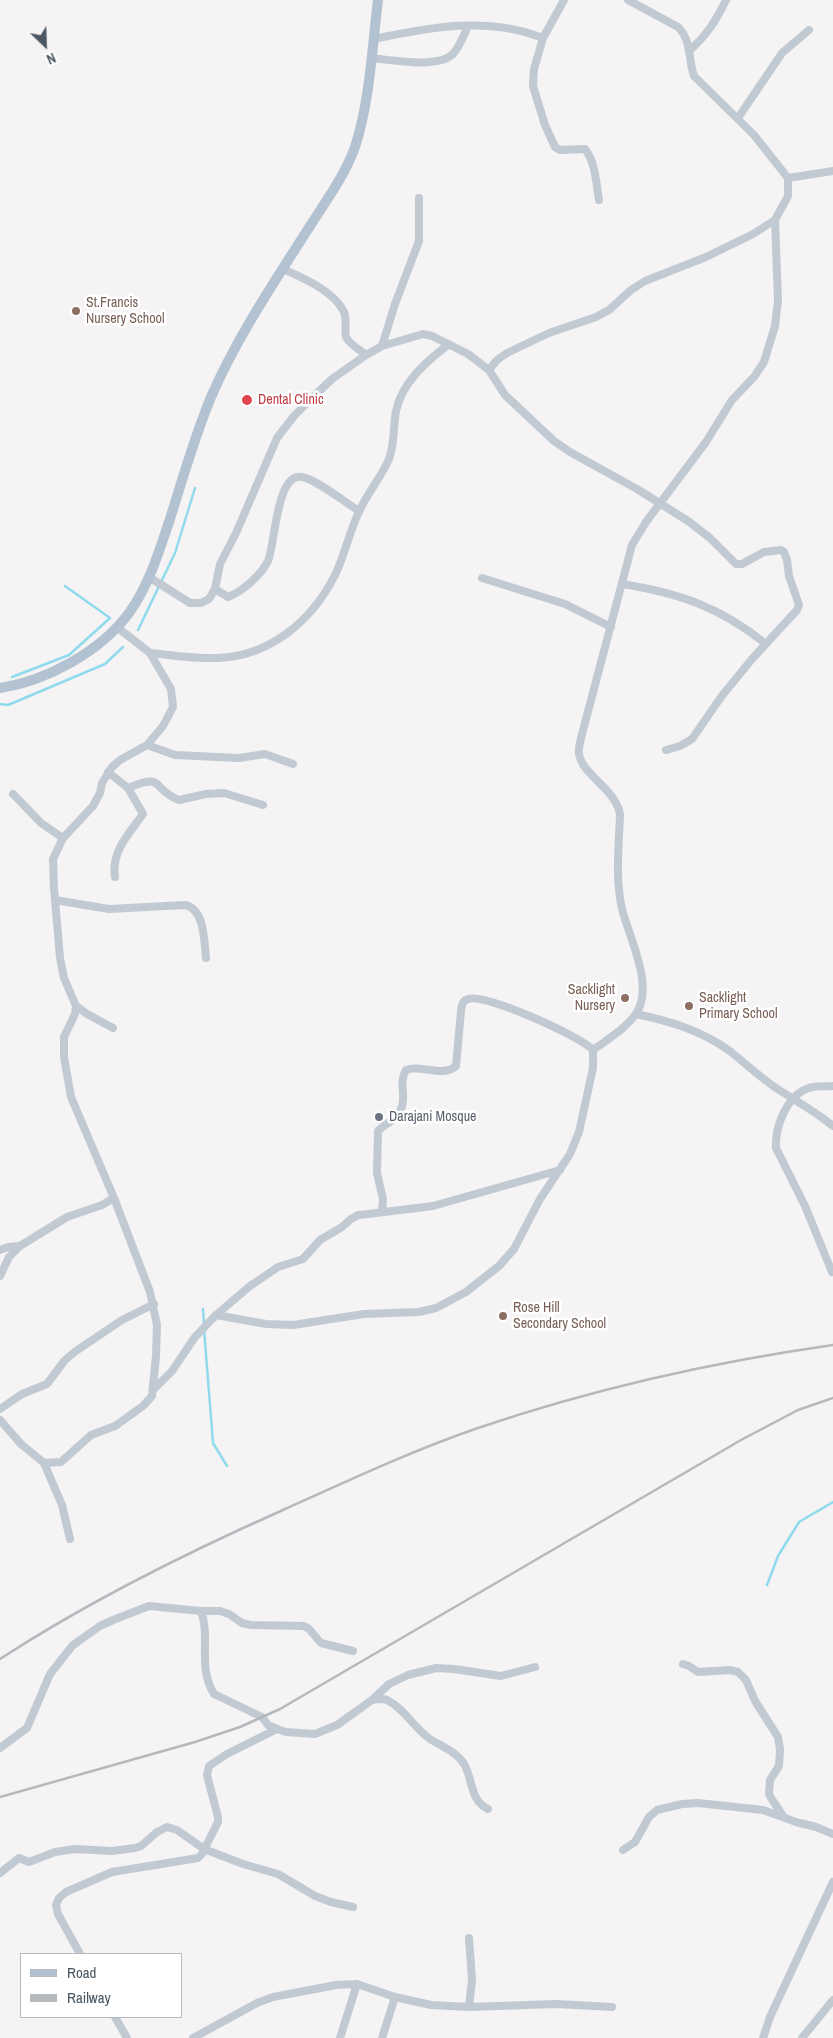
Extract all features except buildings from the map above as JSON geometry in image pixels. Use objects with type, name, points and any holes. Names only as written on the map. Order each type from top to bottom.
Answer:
[{"type":"main road","points":[[0,688],[23,683],[70,663],[98,645],[117,627],[142,592],[149,577],[216,385],[250,324],[326,200],[354,148],[361,122],[372,58],[378,0]]},
{"type":"street","points":[[564,0],[543,38],[534,69],[534,86],[551,141],[560,150],[585,150],[588,154],[592,163],[599,200]]},
{"type":"street","points":[[489,370],[497,360],[508,353],[549,333],[596,317],[609,310],[631,290],[645,281],[706,257],[753,234],[775,220],[788,196],[788,178],[777,163],[738,118],[718,102],[694,76],[690,67],[687,40],[678,27],[628,0]]},
{"type":"street","points":[[689,51],[705,37],[726,0]]},
{"type":"street","points":[[374,39],[427,28],[468,26],[508,27],[543,38]]},
{"type":"street","points":[[372,58],[435,62],[446,58],[455,51],[468,26]]},
{"type":"street","points":[[738,118],[782,52],[809,30]]},
{"type":"street","points":[[788,178],[833,171]]},
{"type":"street","points":[[382,346],[395,304],[419,241],[419,198]]},
{"type":"street","points":[[593,1050],[618,1032],[636,1014],[643,992],[642,979],[619,893],[619,806],[611,794],[582,763],[578,754],[581,738],[632,545],[659,503],[706,442],[732,400],[754,377],[764,362],[775,326],[778,301],[775,220]]},
{"type":"street","points":[[283,269],[302,277],[328,294],[339,304],[345,316],[346,337],[366,355]]},
{"type":"street","points":[[149,577],[190,603],[205,602],[215,589],[220,564],[236,533],[277,438],[294,416],[332,379],[366,355],[382,346],[423,334],[432,336],[474,358],[489,370],[505,395],[554,441],[688,521],[710,538],[738,565],[769,551],[781,550],[784,552],[799,607],[721,697],[692,739],[680,746],[666,750]]},
{"type":"street","points":[[150,653],[219,658],[262,648],[294,629],[314,610],[326,593],[336,573],[359,511],[388,460],[393,444],[396,409],[409,383],[418,370],[449,344]]},
{"type":"street","points":[[215,589],[228,596],[234,594],[255,577],[267,562],[273,548],[275,519],[290,481],[301,477],[310,480],[359,511]]},
{"type":"street","points":[[482,578],[565,604],[611,627]]},
{"type":"street","points":[[622,584],[685,597],[738,624],[766,644]]},
{"type":"street","points":[[44,1463],[61,1462],[90,1435],[124,1421],[148,1401],[153,1390],[158,1338],[158,1325],[154,1304],[140,1263],[114,1198],[74,1108],[66,1078],[64,1038],[75,1014],[76,1006],[64,978],[60,958],[55,900],[54,859],[62,838],[93,806],[108,772],[120,760],[147,745],[163,726],[172,706],[171,689],[150,653],[117,627]]},
{"type":"street","points":[[147,745],[175,755],[240,758],[265,754],[293,764]]},
{"type":"street","points":[[108,772],[128,788],[143,814],[119,849],[114,869],[115,877]]},
{"type":"street","points":[[128,788],[148,780],[154,781],[179,800],[206,794],[224,793],[263,805]]},
{"type":"street","points":[[13,794],[41,822],[62,838]]},
{"type":"street","points":[[55,900],[109,909],[191,906],[200,921],[206,958]]},
{"type":"street","points":[[382,1212],[383,1199],[376,1173],[378,1131],[397,1117],[402,1107],[402,1078],[406,1070],[412,1068],[443,1071],[452,1070],[456,1066],[461,1011],[465,1000],[477,998],[495,1002],[559,1030],[593,1050]]},
{"type":"street","points":[[76,1006],[113,1028]]},
{"type":"street","points":[[636,1014],[660,1019],[702,1034],[731,1052],[764,1080],[817,1112],[833,1126]]},
{"type":"street","points":[[216,1315],[266,1324],[293,1325],[364,1314],[419,1312],[436,1308],[466,1292],[499,1266],[514,1249],[540,1199],[575,1146],[593,1068],[593,1050]]},
{"type":"street","points":[[832,1272],[805,1206],[776,1148],[780,1125],[792,1098],[796,1094],[810,1088],[833,1086]]},
{"type":"street","points":[[153,1390],[172,1371],[196,1337],[216,1315],[258,1279],[278,1267],[303,1259],[320,1240],[358,1215],[433,1206],[560,1170]]},
{"type":"street","points":[[0,1276],[9,1257],[20,1246],[67,1217],[102,1205],[114,1198]]},
{"type":"street","points":[[0,1250],[8,1246],[20,1246]]},
{"type":"street","points":[[0,1409],[22,1394],[47,1384],[66,1360],[76,1351],[122,1320],[154,1304]]},
{"type":"street","points":[[0,1420],[21,1444],[44,1463],[62,1505],[70,1539]]},
{"type":"street","points":[[0,1748],[27,1728],[50,1674],[73,1645],[100,1626],[149,1606],[201,1612],[226,1612],[242,1623],[251,1625],[304,1626],[321,1643],[353,1651]]},
{"type":"street","points":[[201,1612],[204,1623],[204,1665],[214,1694],[262,1717],[268,1725],[286,1732],[315,1734],[337,1725],[372,1700],[389,1684],[424,1670],[454,1669],[501,1676],[535,1667]]},
{"type":"street","points":[[683,1664],[698,1672],[730,1670],[738,1672],[746,1680],[756,1701],[778,1737],[780,1749],[779,1766],[770,1780],[770,1798],[784,1817]]},
{"type":"street","points":[[372,1700],[384,1699],[396,1706],[429,1738],[459,1758],[469,1775],[476,1799],[481,1806],[488,1809]]},
{"type":"street","points":[[79,1953],[58,1914],[56,1905],[59,1898],[66,1892],[112,1872],[194,1859],[202,1854],[216,1828],[218,1816],[207,1775],[209,1766],[227,1754],[277,1729]]},
{"type":"street","points":[[622,1850],[635,1842],[649,1817],[657,1810],[698,1803],[764,1810],[833,1834]]},
{"type":"street","points":[[0,1873],[18,1858],[29,1862],[55,1852],[75,1849],[112,1851],[135,1848],[141,1846],[157,1832],[167,1827],[177,1830],[204,1848],[243,1864],[278,1874],[315,1896],[353,1907]]},
{"type":"street","points":[[763,2038],[770,2017],[833,1882]]},
{"type":"street","points":[[469,1938],[472,1980],[469,2006]]},
{"type":"street","points":[[193,2038],[258,2003],[273,1997],[336,1985],[357,1984],[395,1997],[431,2005],[534,2004],[612,2007]]},
{"type":"street","points":[[340,2038],[357,1984]]},
{"type":"street","points":[[382,2038],[395,1997]]},
{"type":"street","points":[[802,2038],[833,2000]]},
{"type":"street","points":[[116,2018],[127,2038]]},
{"type":"waterway","points":[[138,630],[175,553],[195,488]]},
{"type":"waterway","points":[[12,677],[69,655],[110,618],[65,586]]},
{"type":"waterway","points":[[0,704],[8,705],[105,664],[123,647]]},
{"type":"waterway","points":[[203,1309],[204,1324]]},
{"type":"waterway","points":[[204,1329],[213,1443],[227,1466]]},
{"type":"waterway","points":[[767,1585],[778,1556],[799,1522],[833,1502]]},
{"type":"railway","points":[[0,1659],[68,1617],[174,1561],[355,1477],[453,1437],[565,1401],[654,1378],[698,1368],[833,1345]]},
{"type":"railway","points":[[0,1797],[195,1742],[240,1727],[280,1709],[741,1440],[798,1410],[833,1398]]},
{"type":"place","name":"St.Francis Nursery School","points":[[76,311]]},
{"type":"place","name":"Dental Clinic","points":[[247,400]]},
{"type":"place","name":"Sacklight Nursery","points":[[625,998]]},
{"type":"place","name":"Sacklight Primary School","points":[[689,1006]]},
{"type":"place","name":"Darajani Mosque","points":[[379,1117]]},
{"type":"place","name":"Rose Hill Secondary School","points":[[503,1316]]}]
